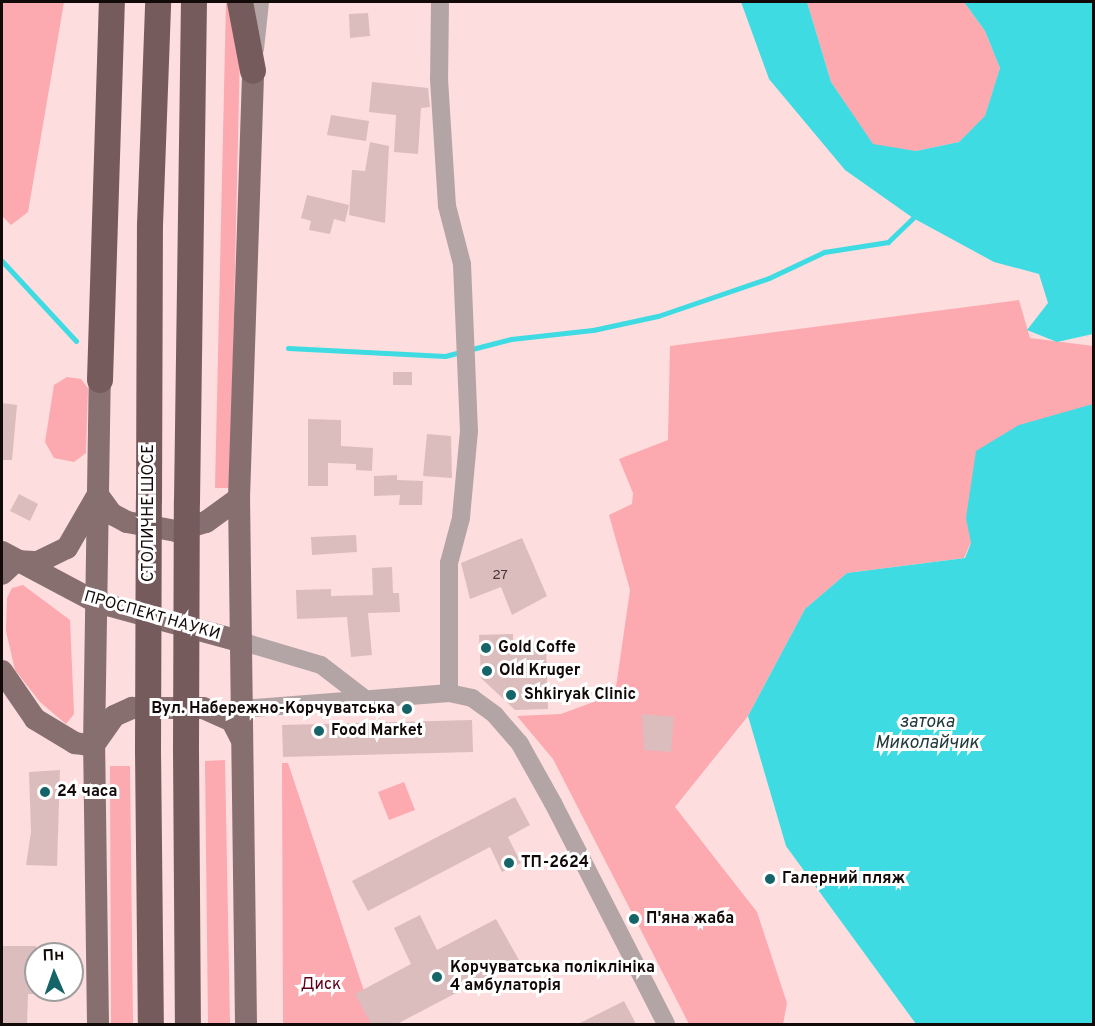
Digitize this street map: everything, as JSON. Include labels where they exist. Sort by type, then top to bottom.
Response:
[{"type":"highway","points":[[100,380],[112,2]]},
{"type":"highway","name":"СТОЛИЧНЕ ШОСЕ","points":[[152,1024],[148,751],[150,225],[158,2]]},
{"type":"highway","points":[[188,1024],[187,501],[194,2]]},
{"type":"highway","points":[[240,2],[253,71]]},
{"type":"main road","points":[[246,1024],[239,498],[253,71]]},
{"type":"main road","points":[[98,1024],[94,746],[100,380]]},
{"type":"main road","points":[[98,495],[112,514],[127,522],[176,531],[206,522],[239,498]]},
{"type":"main road","points":[[6,562],[38,562],[67,548],[98,495]]},
{"type":"main road","name":"ПРОСПЕКТ НАУКИ","points":[[6,562],[96,602],[240,641]]},
{"type":"main road","points":[[2,671],[35,719],[75,743],[94,746]]},
{"type":"main road","points":[[94,746],[114,716],[132,708],[203,708],[232,721],[241,739]]},
{"type":"street","points":[[253,71],[260,2]]},
{"type":"street","points":[[440,2],[439,79],[447,206],[462,264],[469,431],[461,518],[449,563],[449,693]]},
{"type":"street","points":[[240,641],[321,665],[365,699]]},
{"type":"street","points":[[241,709],[449,693],[472,698],[495,715],[520,744],[666,1024]]},
{"type":"green space","points":[[2,2],[64,2],[28,212],[11,225],[2,216]]},
{"type":"green space","points":[[226,2],[231,2],[240,51],[230,488],[215,488]]},
{"type":"green space","points":[[807,2],[964,2],[985,31],[1000,68],[985,117],[959,142],[916,151],[873,145],[831,82]]},
{"type":"green space","points":[[1019,300],[1030,338],[1093,346],[1093,404],[1086,406],[970,544],[964,558],[847,573],[805,609],[748,716],[675,807],[757,912],[787,1003],[783,1024],[689,1024],[553,759],[517,716],[561,714],[615,694],[630,590],[609,515],[632,504],[633,493],[619,459],[668,440],[670,346]]},
{"type":"green space","points":[[67,377],[81,379],[88,388],[86,453],[74,462],[54,458],[45,442],[54,385]]},
{"type":"green space","points":[[23,585],[70,620],[74,714],[66,724],[40,702],[15,670],[6,631],[7,598],[12,588]]},
{"type":"green space","points":[[225,760],[230,1024],[208,1024],[205,761]]},
{"type":"green space","name":"Диск","points":[[282,763],[288,763],[375,1024],[283,1024]]},
{"type":"green space","points":[[110,766],[130,766],[133,1024],[111,1024]]},
{"type":"green space","points":[[404,782],[415,810],[389,820],[378,792]]},
{"type":"water","points":[[741,2],[807,2],[831,82],[873,144],[916,151],[959,142],[985,116],[1000,68],[985,31],[964,2],[1093,2],[1093,334],[1057,342],[1027,330],[1048,303],[1039,274],[994,262],[913,218],[845,170],[769,79]]},
{"type":"water","name":"затока Миколайчик","points":[[1093,404],[1093,1024],[916,1024],[786,846],[748,716],[805,609],[847,573],[965,558],[971,543],[966,518],[976,451],[1019,425]]},
{"type":"building","points":[[368,13],[370,36],[350,38],[349,14]]},
{"type":"building","points":[[372,82],[428,88],[430,107],[421,108],[418,154],[394,152],[396,115],[369,112]]},
{"type":"building","points":[[331,115],[369,121],[366,141],[327,135]]},
{"type":"building","points":[[370,142],[389,146],[385,223],[349,215],[352,170],[365,171]]},
{"type":"building","points":[[307,195],[349,205],[345,222],[334,219],[330,234],[309,230],[311,221],[301,218]]},
{"type":"building","points":[[393,372],[412,372],[412,385],[393,385]]},
{"type":"building","points":[[2,403],[17,405],[12,460],[2,460]]},
{"type":"building","points":[[308,419],[341,420],[341,446],[373,448],[372,471],[356,470],[356,464],[328,463],[328,486],[308,486]]},
{"type":"building","points":[[427,434],[451,436],[452,478],[423,476]]},
{"type":"building","points":[[397,475],[397,480],[423,481],[422,505],[399,505],[400,495],[374,496],[374,476]]},
{"type":"building","points":[[19,494],[38,504],[30,521],[10,511]]},
{"type":"building","points":[[356,535],[357,552],[312,555],[311,537]]},
{"type":"building","points":[[522,538],[547,596],[512,615],[501,587],[470,599],[461,563]]},
{"type":"building","points":[[392,567],[393,593],[399,593],[400,612],[368,613],[372,655],[351,657],[347,617],[297,619],[296,590],[331,589],[331,596],[373,595],[372,568]]},
{"type":"building","points":[[513,634],[513,642],[546,643],[548,709],[515,710],[481,678],[479,635]]},
{"type":"building","points":[[642,714],[674,717],[671,752],[644,750]]},
{"type":"building","points":[[472,720],[473,752],[283,757],[282,725]]},
{"type":"building","points":[[60,770],[57,866],[26,865],[31,832],[29,772]]},
{"type":"building","points":[[515,797],[530,825],[508,837],[521,863],[502,872],[490,847],[368,911],[352,881]]},
{"type":"building","name":"Корчуватська поліклініка 4 амбулаторія","points":[[420,915],[437,950],[496,919],[519,960],[397,1024],[371,1024],[355,994],[411,964],[394,928]]},
{"type":"building","points":[[2,946],[24,946],[24,1002],[28,1002],[27,1024],[2,1024]]},
{"type":"building","points":[[624,1001],[636,1024],[578,1024]]},
{"type":"waterway","points":[[288,348],[445,356],[511,339],[593,330],[658,316],[769,278],[824,252],[888,242],[913,218]]},
{"type":"waterway","points":[[2,261],[76,341]]},
{"type":"place","name":"Gold Coffe","points":[[486,648]]},
{"type":"place","name":"Old Kruger","points":[[487,671]]},
{"type":"place","name":"Shkiryak Clinic","points":[[511,695]]},
{"type":"place","name":"Вул. Набережно-Корчуватська","points":[[407,709]]},
{"type":"place","name":"Food Market","points":[[319,731]]},
{"type":"place","name":"24 часа","points":[[45,792]]},
{"type":"place","name":"ТП-2624","points":[[509,863]]},
{"type":"place","name":"Галерний пляж","points":[[770,879]]},
{"type":"place","name":"П'яна жаба","points":[[634,919]]},
{"type":"place","name":"Корчуватська поліклініка 4 амбулаторія","points":[[437,977]]}]
